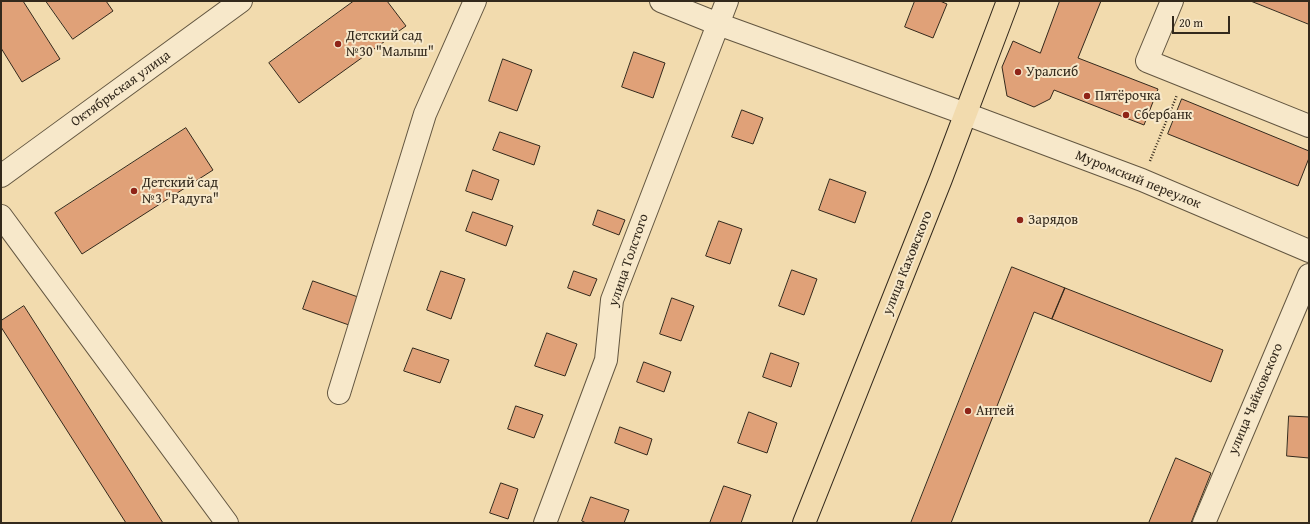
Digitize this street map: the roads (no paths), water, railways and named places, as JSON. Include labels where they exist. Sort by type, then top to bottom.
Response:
[{"type":"main road","name":"улица Каховского","points":[[804,523],[966,114],[1008,1]]},
{"type":"street","name":"Октябрьская улица","points":[[1,176],[241,1]]},
{"type":"street","points":[[339,393],[426,114],[475,1]]},
{"type":"street","name":"Муромский переулок","points":[[661,1],[718,24],[1142,180],[1309,251]]},
{"type":"street","name":"улица Толстого","points":[[545,523],[606,360],[612,300],[727,1]]},
{"type":"street","points":[[1172,1],[1147,61],[1309,126]]},
{"type":"street","points":[[1,216],[227,523]]},
{"type":"street","name":"улица Чайковского","points":[[1204,523],[1309,275]]},
{"type":"place","name":"Детский сад №30 \"Малыш\"","points":[[338,44]]},
{"type":"place","name":"Уралсиб","points":[[1018,72]]},
{"type":"place","name":"Пятёрочка","points":[[1087,96]]},
{"type":"place","name":"Сбербанк","points":[[1126,115]]},
{"type":"place","name":"Детский сад №3 \"Радуга\"","points":[[134,191]]},
{"type":"place","name":"Зарядов","points":[[1020,220]]},
{"type":"place","name":"Антей","points":[[968,411]]}]
